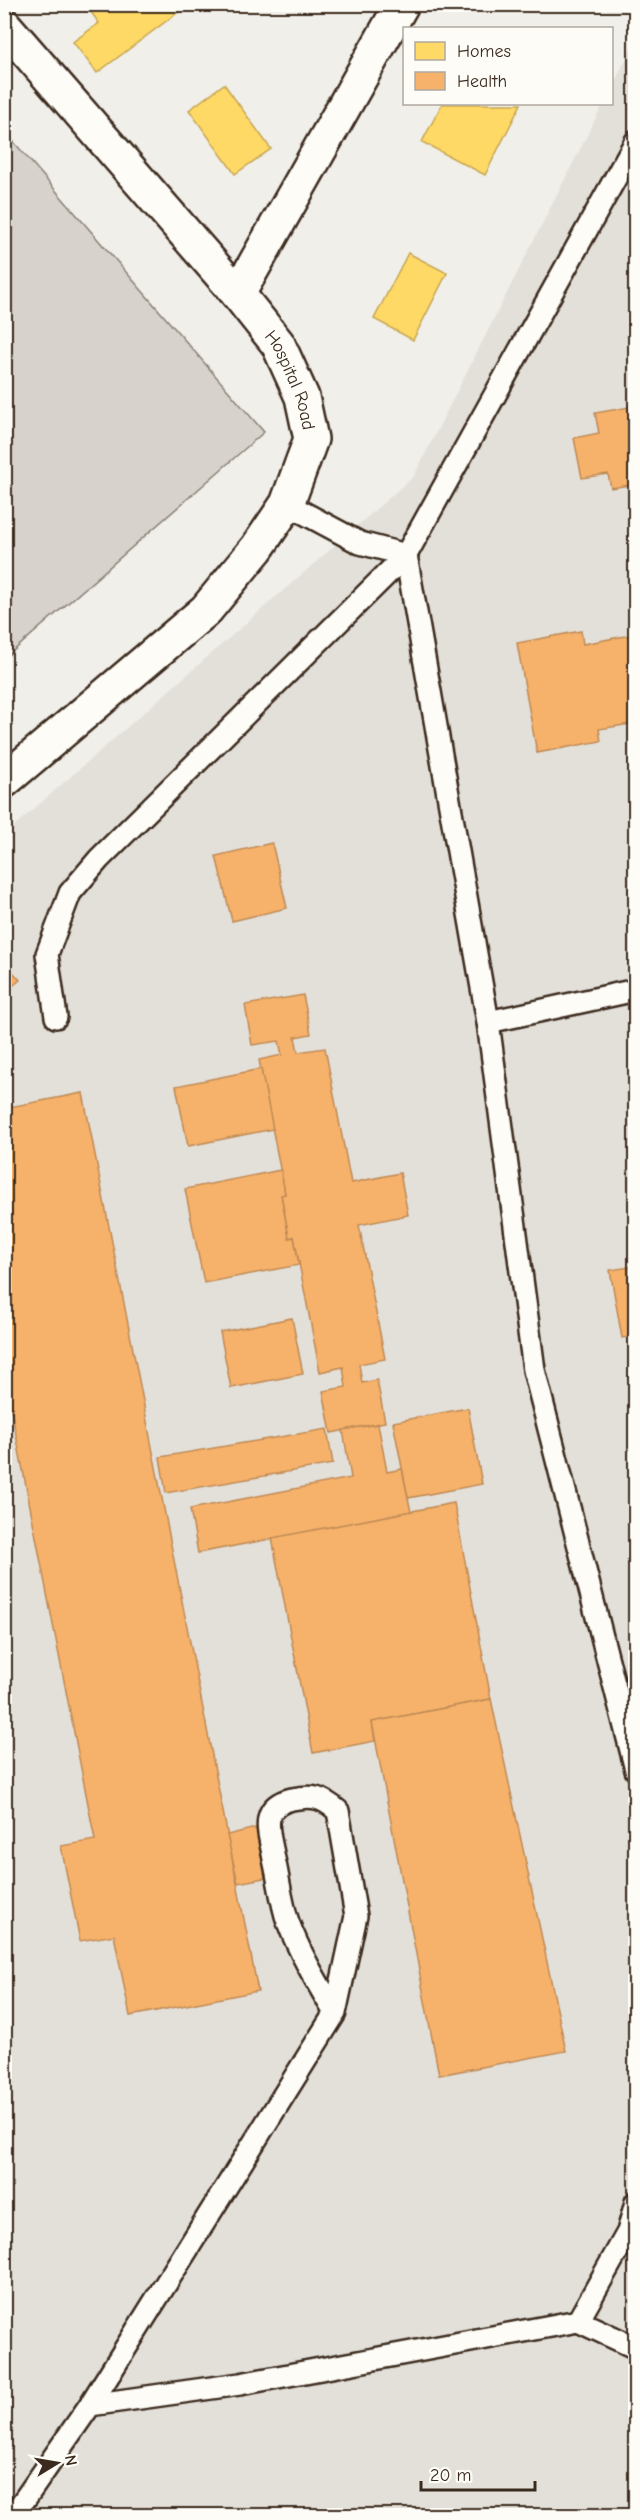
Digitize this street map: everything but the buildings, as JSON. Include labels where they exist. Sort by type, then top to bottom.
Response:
[{"type":"street","points":[[237,294],[402,4]]},
{"type":"street","name":"Hospital Road","points":[[4,25],[237,294],[278,345],[302,397],[311,439],[287,504],[257,548],[206,610],[4,781]]},
{"type":"lane","points":[[56,1017],[46,954],[70,893],[99,859],[406,555],[636,141]]},
{"type":"lane","points":[[287,504],[360,543],[406,555]]},
{"type":"lane","points":[[406,555],[488,1022],[534,1370],[636,1770]]},
{"type":"lane","points":[[488,1022],[636,990]]},
{"type":"lane","points":[[13,2516],[90,2404],[335,2013],[356,1916],[338,1811],[327,1802],[309,1796],[281,1802],[273,1810],[267,1823],[280,1893],[288,1922],[305,1959],[335,2013]]},
{"type":"lane","points":[[578,2321],[628,2232],[636,2202]]},
{"type":"lane","points":[[90,2404],[240,2384],[578,2321],[636,2348]]},
{"type":"shaded area","points":[[635,40],[635,2515],[5,2515],[4,835],[414,476],[602,105],[613,105],[613,86]]},
{"type":"shaded area","points":[[13,141],[264,432],[5,658],[4,149]]}]
